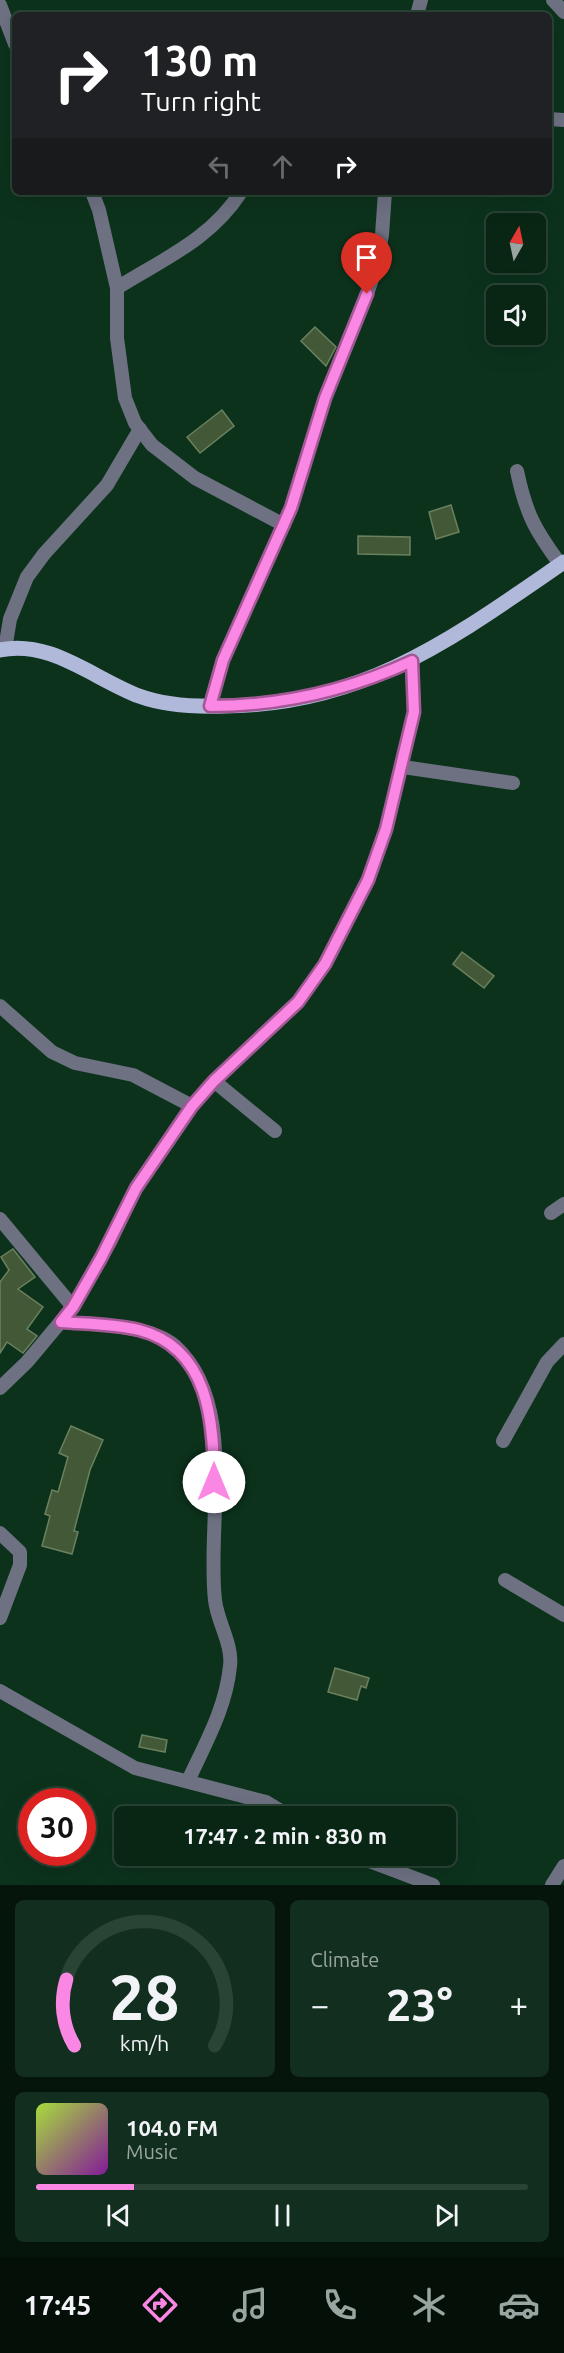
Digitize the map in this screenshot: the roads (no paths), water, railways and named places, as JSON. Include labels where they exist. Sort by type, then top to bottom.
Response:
[{"type":"main road","points":[[3,649],[25,647],[44,652],[140,696],[165,703],[244,706],[285,701],[345,688],[412,661],[562,563]]},
{"type":"street","points":[[553,0],[564,12]]},
{"type":"street","points":[[0,5],[10,38]]},
{"type":"street","points":[[93,195],[99,210],[117,288],[117,338],[125,398],[140,429],[152,445],[195,478],[284,525]]},
{"type":"street","points":[[117,288],[208,232],[227,214],[239,195]]},
{"type":"street","points":[[210,706],[223,660],[284,525],[308,459],[325,398],[376,267],[385,195]]},
{"type":"street","points":[[3,649],[12,610],[27,577],[44,554],[107,485],[140,429]]},
{"type":"street","points":[[517,471],[524,503],[535,530],[562,563]]},
{"type":"street","points":[[0,1388],[27,1362],[73,1307],[110,1242],[136,1188],[192,1106],[214,1081],[298,1002],[325,964],[368,880],[386,829],[403,767],[414,712],[412,661]]},
{"type":"street","points":[[403,767],[513,783]]},
{"type":"street","points":[[0,1006],[52,1052],[75,1063],[133,1075],[192,1106]]},
{"type":"street","points":[[214,1081],[275,1131]]},
{"type":"street","points":[[551,1213],[564,1204]]},
{"type":"street","points":[[0,1219],[73,1307]]},
{"type":"street","points":[[61,1322],[141,1330],[174,1345],[199,1376],[214,1434],[215,1600],[231,1664],[216,1721],[188,1781]]},
{"type":"street","points":[[503,1441],[547,1362],[564,1344]]},
{"type":"street","points":[[0,1533],[20,1552],[20,1565],[0,1618]]},
{"type":"street","points":[[505,1580],[564,1615]]},
{"type":"street","points":[[0,1691],[135,1768],[266,1802],[273,1806]]},
{"type":"street","points":[[383,1866],[433,1885]]},
{"type":"street","points":[[552,1885],[564,1866]]}]
